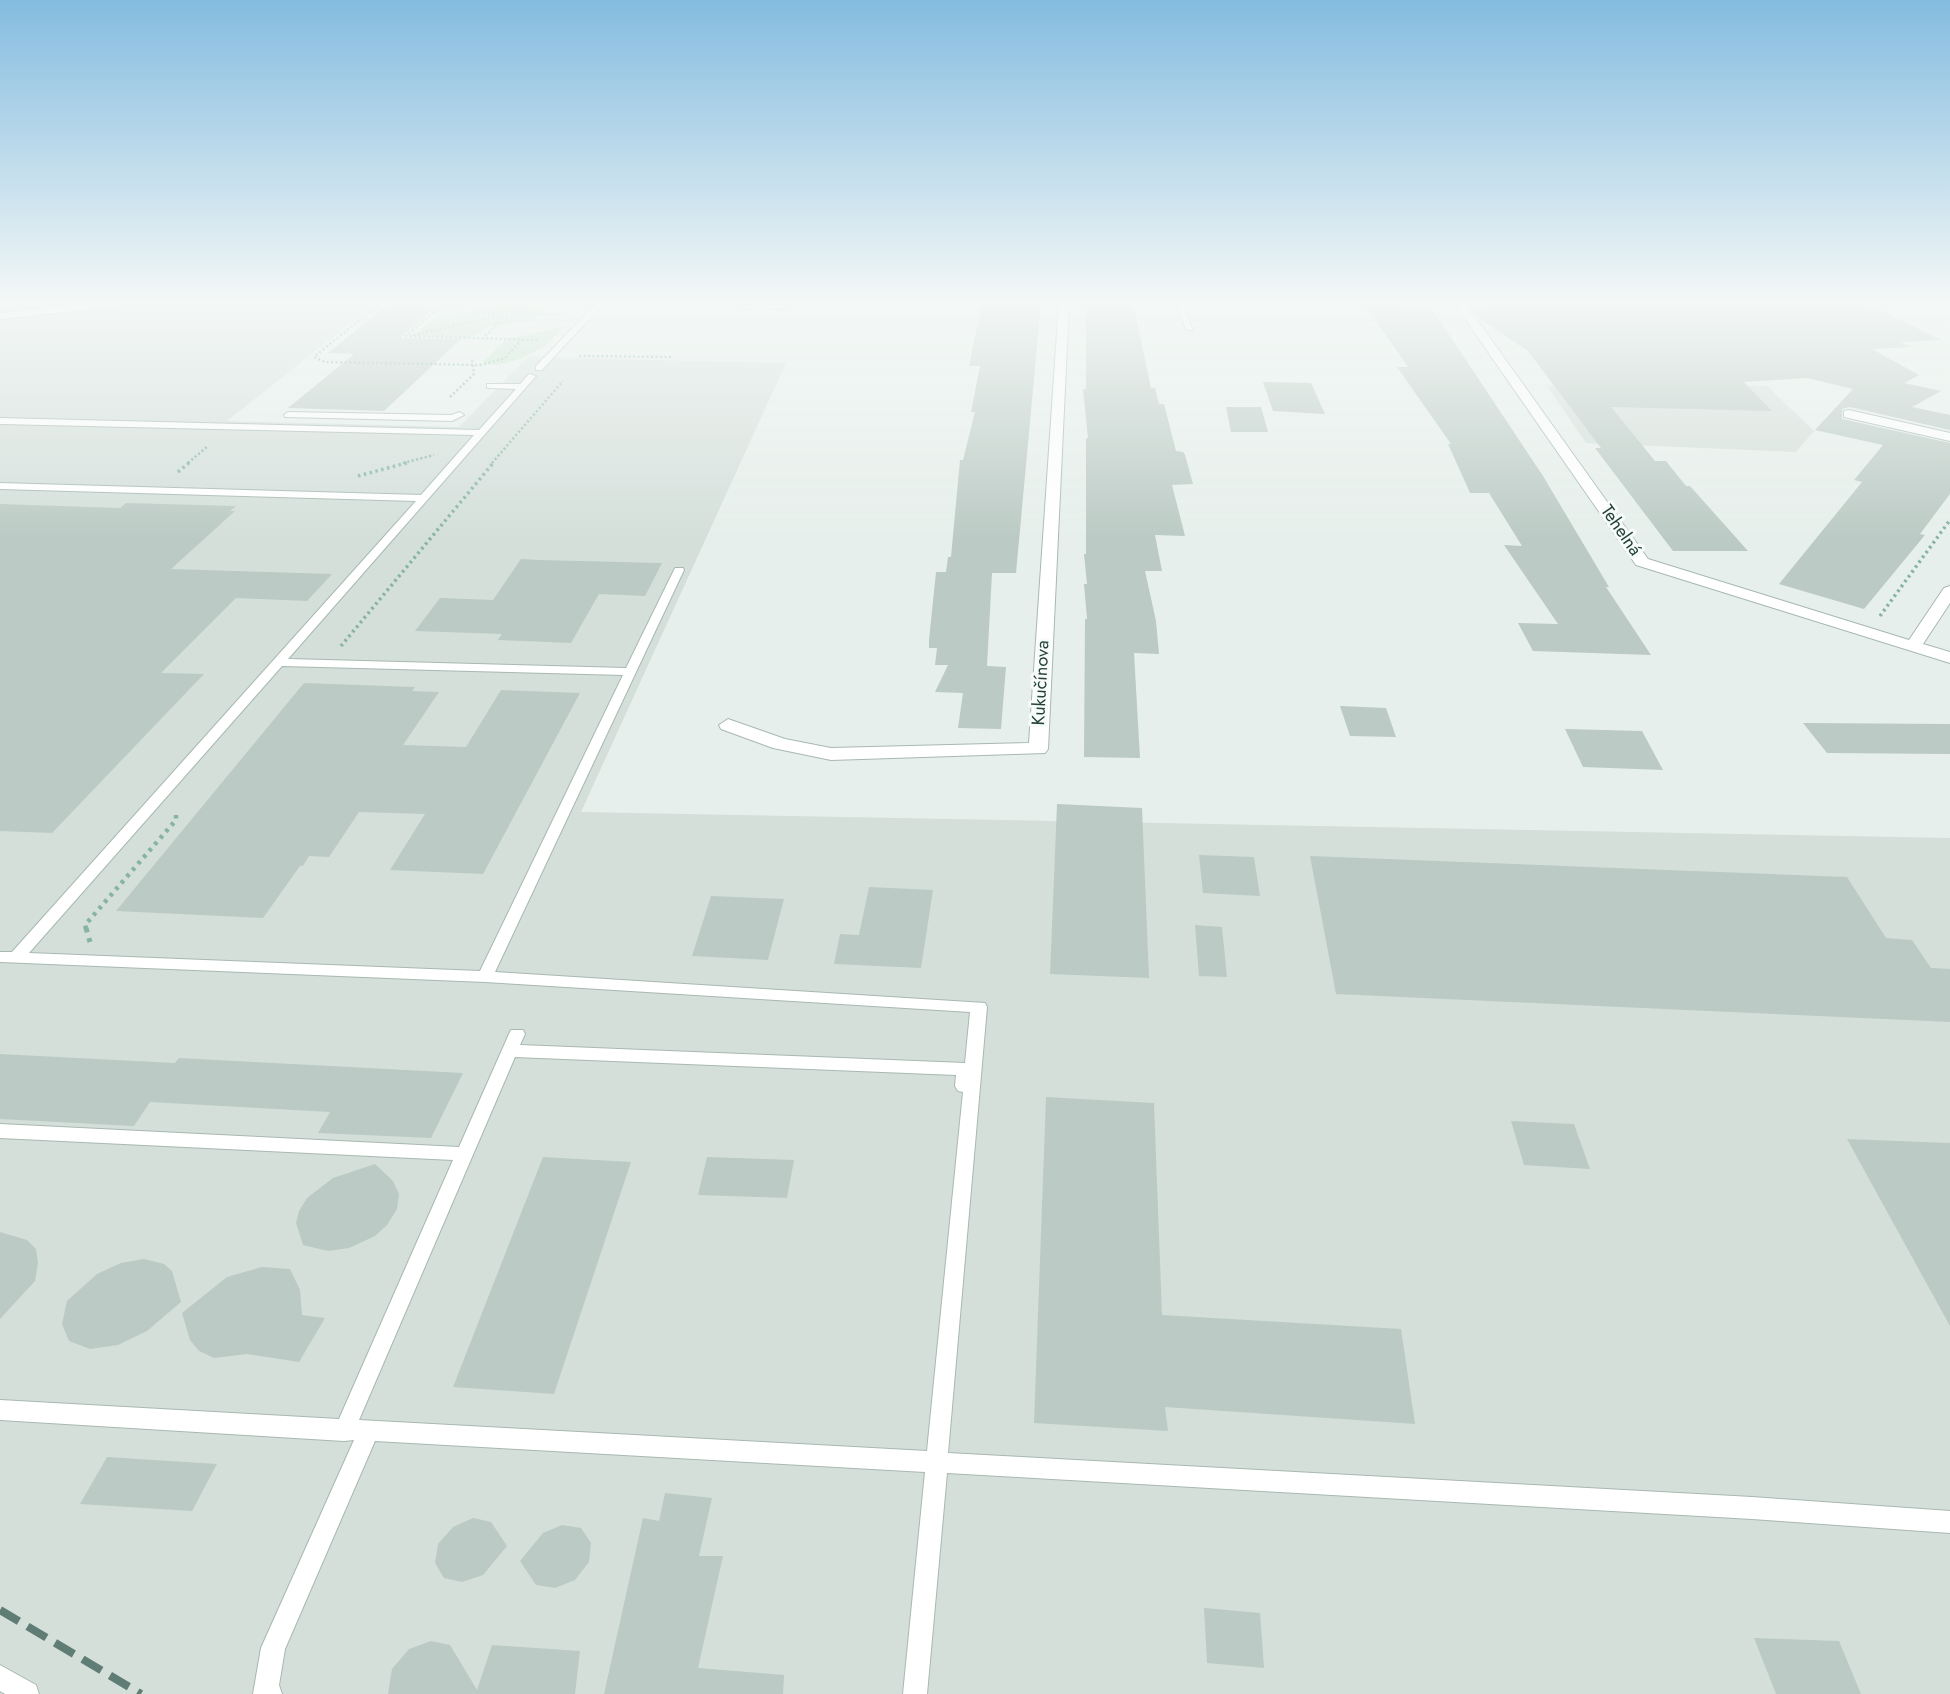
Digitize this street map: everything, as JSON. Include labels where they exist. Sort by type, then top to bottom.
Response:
[{"type":"street","name":"Kukučínova","points":[[728,725],[780,744],[831,754],[1038,749],[1059,382]]},
{"type":"street","name":"Tehelná","points":[[1515,382],[1642,562],[1950,658]]},
{"type":"street","points":[[1849,414],[1950,437]]},
{"type":"street","points":[[1913,646],[1950,591]]},
{"type":"lane","points":[[8,958],[279,662],[421,498],[526,382]]},
{"type":"lane","points":[[490,386],[522,387]]},
{"type":"lane","points":[[288,415],[452,418],[460,415]]},
{"type":"lane","points":[[0,421],[480,433]]},
{"type":"lane","points":[[0,486],[421,498]]},
{"type":"lane","points":[[485,977],[679,570]]},
{"type":"lane","points":[[279,662],[630,672]]},
{"type":"lane","points":[[8,958],[485,977],[979,1007],[915,1694]]},
{"type":"lane","points":[[344,1431],[514,1042],[965,1069],[936,1465]]},
{"type":"lane","points":[[0,1130],[465,1154]]},
{"type":"lane","points":[[0,1410],[1950,1522]]},
{"type":"lane","points":[[266,1693],[273,1648],[368,1432]]},
{"type":"lane","points":[[0,1676],[27,1694]]},
{"type":"path","points":[[444,403],[466,382]]},
{"type":"path","points":[[315,663],[337,651],[440,524],[562,382]]},
{"type":"path","points":[[1878,620],[1950,520]]},
{"type":"path","points":[[91,948],[85,925],[176,820],[176,812],[183,802]]},
{"type":"shaded area","points":[[0,382],[276,382],[227,421],[459,427],[503,382],[777,382],[581,812],[1950,838],[1950,1694],[0,1694]]},
{"type":"shaded area","points":[[1547,386],[1767,386],[1814,431],[1796,452],[1586,443]]},
{"type":"building","points":[[320,382],[415,382],[384,411],[288,408]]},
{"type":"building","points":[[977,382],[1034,382],[1016,573],[992,573],[987,666],[1006,667],[1001,729],[958,728],[963,693],[935,692],[948,665],[935,665],[937,648],[929,648],[936,572],[946,572],[948,557],[951,557],[960,460],[963,460],[975,412],[971,412]]},
{"type":"building","points":[[1086,382],[1150,382],[1151,388],[1155,388],[1159,404],[1164,404],[1176,451],[1185,455],[1193,484],[1172,485],[1185,536],[1155,535],[1162,571],[1145,571],[1156,621],[1159,654],[1134,653],[1140,758],[1084,757],[1087,619],[1084,584],[1087,584],[1084,554],[1088,438],[1083,389],[1086,389]]},
{"type":"building","points":[[1263,382],[1311,383],[1325,414],[1273,411]]},
{"type":"building","points":[[1408,382],[1481,382],[1543,476],[1609,587],[1606,587],[1651,655],[1533,651],[1518,623],[1558,624],[1504,545],[1522,546],[1489,493],[1470,493],[1448,444],[1451,444]]},
{"type":"building","points":[[1551,382],[1744,382],[1772,411],[1611,407],[1655,461],[1666,461],[1748,551],[1673,551],[1595,448],[1601,448]]},
{"type":"building","points":[[1824,382],[1906,382],[1941,391],[1912,407],[1950,415],[1950,430],[1850,407],[1842,409],[1842,419],[1950,443],[1950,494],[1920,534],[1925,535],[1864,609],[1779,584],[1862,482],[1854,480],[1883,445],[1815,430],[1853,389]]},
{"type":"building","points":[[1226,407],[1261,407],[1268,432],[1231,432]]},
{"type":"building","points":[[126,503],[236,506],[230,511],[235,511],[171,569],[332,574],[307,601],[236,598],[161,673],[204,674],[52,833],[0,831],[0,504],[120,508]]},
{"type":"building","points":[[521,559],[662,563],[645,596],[599,594],[571,643],[498,640],[502,634],[415,631],[440,598],[493,600]]},
{"type":"building","points":[[304,683],[415,687],[412,691],[439,692],[403,745],[466,747],[501,690],[580,693],[483,874],[390,870],[425,814],[359,812],[329,857],[309,856],[263,918],[116,911]]},
{"type":"building","points":[[1340,706],[1386,708],[1396,737],[1350,736]]},
{"type":"building","points":[[1803,723],[1950,724],[1950,754],[1827,753]]},
{"type":"building","points":[[1565,729],[1642,731],[1663,770],[1583,767]]},
{"type":"building","points":[[1057,804],[1142,808],[1149,978],[1050,974]]},
{"type":"building","points":[[1199,855],[1254,857],[1260,896],[1203,893]]},
{"type":"building","points":[[1310,856],[1847,877],[1886,938],[1912,940],[1931,968],[1950,969],[1950,1022],[1336,994]]},
{"type":"building","points":[[869,887],[933,890],[921,968],[834,964],[840,934],[859,935]]},
{"type":"building","points":[[711,896],[784,899],[768,960],[692,956]]},
{"type":"building","points":[[1195,925],[1222,927],[1227,977],[1199,976]]},
{"type":"building","points":[[0,1054],[175,1063],[179,1058],[463,1073],[431,1138],[318,1133],[330,1112],[150,1102],[134,1126],[0,1119]]},
{"type":"building","points":[[1046,1097],[1154,1103],[1162,1315],[1401,1329],[1415,1424],[1165,1407],[1168,1431],[1034,1423]]},
{"type":"building","points":[[1511,1121],[1574,1124],[1590,1169],[1524,1165]]},
{"type":"building","points":[[1847,1139],[1950,1143],[1950,1326]]},
{"type":"building","points":[[543,1157],[631,1162],[554,1394],[453,1387]]},
{"type":"building","points":[[707,1157],[794,1160],[787,1198],[698,1195]]},
{"type":"building","points":[[375,1164],[393,1181],[399,1194],[397,1209],[387,1225],[375,1236],[349,1248],[328,1251],[303,1245],[296,1223],[307,1198],[333,1178]]},
{"type":"building","points":[[0,1232],[27,1240],[36,1249],[38,1263],[35,1281],[0,1319]]},
{"type":"building","points":[[144,1259],[164,1264],[172,1271],[181,1302],[147,1331],[118,1345],[90,1349],[69,1341],[62,1324],[67,1301],[97,1274],[121,1263]]},
{"type":"building","points":[[262,1267],[290,1269],[300,1290],[302,1315],[325,1318],[299,1362],[247,1354],[214,1358],[199,1351],[190,1340],[182,1313],[227,1277]]},
{"type":"building","points":[[107,1457],[217,1464],[192,1511],[80,1504]]},
{"type":"building","points":[[665,1493],[712,1498],[699,1556],[723,1556],[698,1668],[784,1675],[783,1694],[604,1694],[643,1518],[659,1521]]},
{"type":"building","points":[[473,1518],[491,1522],[507,1546],[483,1575],[462,1582],[444,1578],[435,1563],[438,1544],[453,1527]]},
{"type":"building","points":[[562,1525],[581,1528],[591,1543],[589,1562],[575,1580],[555,1588],[536,1585],[520,1561],[543,1533]]},
{"type":"building","points":[[1204,1608],[1260,1613],[1264,1668],[1207,1663]]},
{"type":"building","points":[[1754,1638],[1839,1641],[1861,1694],[1776,1694]]},
{"type":"building","points":[[431,1641],[450,1645],[477,1690],[492,1645],[580,1651],[575,1694],[388,1694],[392,1669],[409,1649]]},
{"type":"railway","points":[[0,1610],[141,1694]]}]
